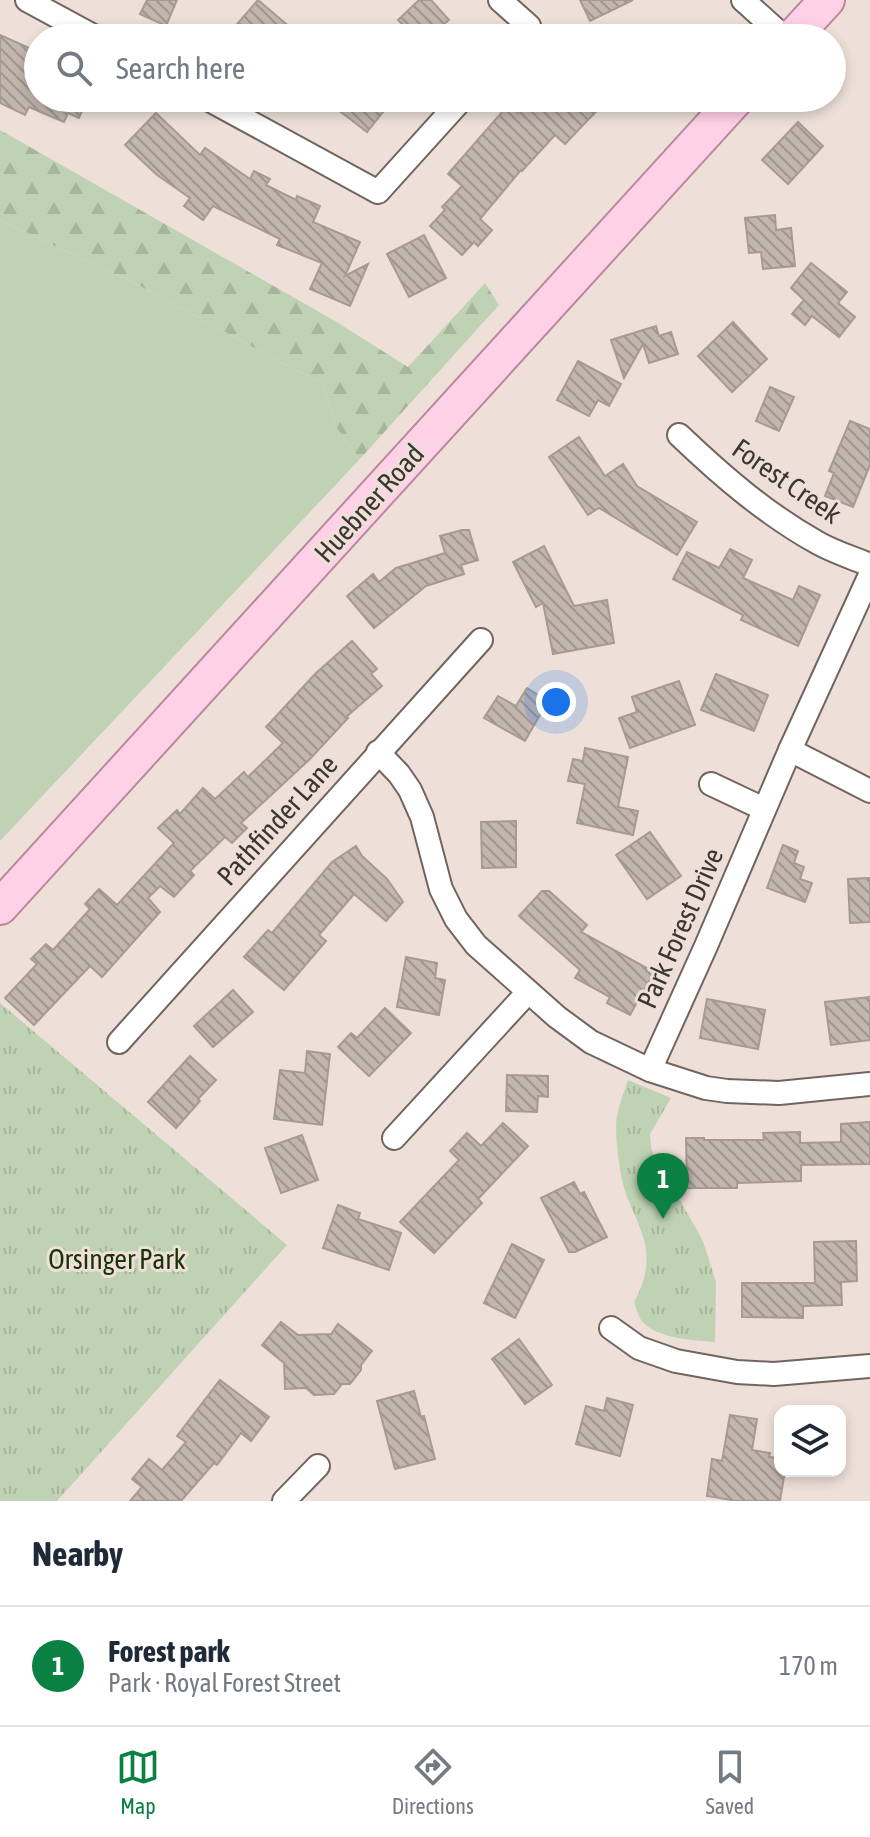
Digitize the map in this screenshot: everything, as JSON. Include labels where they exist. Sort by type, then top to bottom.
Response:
[{"type":"main road","points":[[805,24],[827,0]]},
{"type":"main road","name":"Huebner Road","points":[[0,907],[724,112]]},
{"type":"street","points":[[27,0],[71,24]]},
{"type":"street","points":[[500,0],[517,24]]},
{"type":"street","points":[[743,0],[770,24]]},
{"type":"street","points":[[232,112],[378,192],[450,112]]},
{"type":"street","name":"Forest Creek","points":[[679,435],[722,476],[769,512],[820,544],[870,565]]},
{"type":"street","name":"Park Forest Drive","points":[[650,1070],[870,575]]},
{"type":"street","name":"Pathfinder Lane","points":[[119,1042],[481,640]]},
{"type":"street","points":[[790,750],[870,791]]},
{"type":"street","points":[[378,752],[410,790],[422,817],[441,889],[456,919],[476,945],[557,1017],[591,1042],[650,1070],[706,1088],[779,1093],[870,1084]]},
{"type":"street","points":[[711,784],[764,809]]},
{"type":"street","points":[[394,1138],[528,992]]},
{"type":"street","points":[[611,1328],[639,1348],[676,1361],[737,1372],[774,1374],[870,1366]]},
{"type":"street","points":[[284,1501],[318,1466]]},
{"type":"green space","points":[[0,130],[335,321],[408,367],[485,283],[499,305],[359,460],[337,428],[321,382],[140,286],[0,220]]},
{"type":"green space","points":[[0,220],[140,286],[321,382],[337,428],[359,460],[0,841]]},
{"type":"green space","name":"Orsinger Park","points":[[0,1003],[287,1245],[57,1501],[0,1501]]},
{"type":"green space","points":[[628,1080],[671,1098],[650,1134],[651,1148],[659,1171],[703,1241],[716,1282],[715,1342],[665,1335],[641,1320],[636,1309],[634,1302],[645,1276],[646,1249],[623,1184],[616,1131],[618,1112]]},
{"type":"building","points":[[147,0],[177,0],[167,24],[140,14]]},
{"type":"building","points":[[258,0],[286,24],[237,24]]},
{"type":"building","points":[[419,0],[431,0],[449,20],[444,24],[402,24],[398,20]]},
{"type":"building","points":[[580,0],[633,0],[590,21]]},
{"type":"building","points":[[0,35],[24,46],[24,112],[26,112],[25,115],[0,103]]},
{"type":"building","points":[[41,112],[82,112],[79,118],[68,113],[64,122]]},
{"type":"building","points":[[341,112],[383,112],[367,132]]},
{"type":"building","points":[[502,112],[596,112],[565,144],[555,135],[521,170],[480,219],[492,230],[478,246],[474,242],[462,255],[430,226],[445,210],[442,207],[462,186],[448,174]]},
{"type":"building","points":[[156,113],[200,155],[205,148],[250,179],[254,171],[270,179],[266,185],[296,200],[297,196],[320,206],[313,222],[360,242],[345,276],[368,264],[350,306],[310,289],[322,263],[277,245],[280,239],[213,206],[203,220],[184,206],[190,198],[157,175],[125,145]]},
{"type":"building","points":[[798,122],[823,146],[788,184],[762,160]]},
{"type":"building","points":[[775,215],[776,230],[791,228],[795,266],[763,269],[761,252],[749,253],[745,218]]},
{"type":"building","points":[[424,235],[446,278],[409,297],[387,254]]},
{"type":"building","points":[[811,263],[847,292],[838,303],[855,317],[839,337],[812,316],[805,325],[792,314],[804,300],[791,288]]},
{"type":"building","points":[[733,322],[767,359],[732,392],[698,356]]},
{"type":"building","points":[[656,326],[659,336],[671,332],[678,354],[649,363],[643,344],[624,378],[611,340]]},
{"type":"building","points":[[578,361],[621,384],[609,406],[598,400],[589,416],[557,400]]},
{"type":"building","points":[[770,387],[794,397],[779,431],[756,421]]},
{"type":"building","points":[[850,421],[870,429],[870,465],[853,507],[825,496],[834,473],[829,471]]},
{"type":"building","points":[[579,437],[605,476],[623,464],[637,486],[697,522],[677,555],[599,508],[588,515],[549,457]]},
{"type":"building","points":[[469,530],[478,560],[461,565],[464,574],[426,586],[374,628],[347,596],[373,574],[379,582],[396,568],[445,553],[440,536]]},
{"type":"building","points":[[544,546],[574,606],[607,600],[614,643],[553,654],[543,603],[536,607],[513,562]]},
{"type":"building","points":[[730,549],[752,560],[743,578],[793,600],[799,586],[820,595],[798,646],[741,620],[743,615],[673,579],[687,552],[719,568]]},
{"type":"building","points":[[352,641],[377,669],[371,674],[382,686],[346,717],[310,759],[241,823],[247,828],[232,843],[225,837],[190,871],[194,875],[174,897],[160,886],[148,898],[160,912],[102,977],[90,966],[34,1025],[5,998],[37,964],[31,959],[46,944],[53,950],[90,909],[85,904],[99,889],[117,905],[174,843],[158,828],[177,810],[180,814],[203,788],[215,799],[244,772],[248,777],[283,743],[266,727],[315,674]]},
{"type":"building","points":[[716,674],[768,695],[754,731],[701,710]]},
{"type":"building","points":[[679,681],[695,725],[630,748],[619,718],[637,712],[632,697]]},
{"type":"building","points":[[527,688],[548,701],[525,741],[484,718],[498,696],[516,706]]},
{"type":"building","points":[[585,748],[628,757],[618,807],[638,811],[633,835],[577,823],[585,784],[568,781],[573,759],[583,761]]},
{"type":"building","points":[[516,821],[516,867],[482,868],[481,822]]},
{"type":"building","points":[[650,832],[681,876],[647,899],[616,855]]},
{"type":"building","points":[[783,845],[798,851],[794,863],[804,867],[800,879],[812,883],[805,902],[767,888]]},
{"type":"building","points":[[356,846],[362,856],[387,879],[403,902],[386,921],[354,894],[319,935],[326,941],[284,990],[244,957],[268,930],[272,933],[332,862]]},
{"type":"building","points":[[870,878],[870,922],[850,923],[848,879]]},
{"type":"building","points":[[542,891],[549,891],[587,925],[581,932],[654,972],[630,1015],[607,1003],[610,997],[575,978],[580,970],[519,916]]},
{"type":"building","points":[[406,957],[437,963],[435,978],[445,980],[439,1015],[397,1007]]},
{"type":"building","points":[[233,990],[253,1012],[213,1047],[194,1026]]},
{"type":"building","points":[[870,997],[870,1040],[831,1045],[825,1002]]},
{"type":"building","points":[[707,999],[765,1010],[758,1049],[700,1038]]},
{"type":"building","points":[[385,1008],[411,1033],[369,1076],[338,1047],[351,1033],[357,1038]]},
{"type":"building","points":[[307,1051],[330,1054],[322,1125],[274,1119],[280,1070],[305,1073]]},
{"type":"building","points":[[190,1056],[216,1080],[176,1128],[148,1102]]},
{"type":"building","points":[[507,1075],[548,1076],[548,1097],[538,1096],[537,1112],[506,1111]]},
{"type":"building","points":[[870,1122],[870,1164],[801,1165],[801,1181],[737,1183],[737,1188],[687,1188],[686,1138],[764,1140],[763,1133],[800,1132],[800,1143],[841,1142],[841,1124]]},
{"type":"building","points":[[503,1123],[528,1146],[478,1199],[482,1203],[434,1253],[400,1222],[459,1160],[450,1151],[467,1133],[481,1146]]},
{"type":"building","points":[[302,1135],[318,1180],[281,1193],[265,1148]]},
{"type":"building","points":[[574,1182],[580,1194],[584,1192],[607,1237],[569,1252],[541,1198]]},
{"type":"building","points":[[338,1205],[360,1213],[358,1219],[401,1233],[389,1270],[323,1248]]},
{"type":"building","points":[[856,1241],[857,1281],[841,1282],[842,1305],[803,1306],[803,1318],[742,1317],[742,1283],[815,1283],[814,1242]]},
{"type":"building","points":[[512,1244],[544,1260],[515,1318],[484,1303]]},
{"type":"building","points":[[281,1322],[298,1335],[331,1334],[338,1324],[372,1351],[350,1384],[342,1384],[334,1394],[314,1395],[306,1388],[285,1389],[284,1363],[262,1345]]},
{"type":"building","points":[[519,1339],[552,1385],[525,1404],[492,1359]]},
{"type":"building","points":[[220,1380],[269,1417],[251,1441],[241,1433],[217,1465],[214,1463],[181,1501],[130,1501],[142,1487],[132,1479],[149,1459],[162,1470],[186,1442],[177,1436]]},
{"type":"building","points":[[414,1391],[435,1459],[395,1469],[377,1401]]},
{"type":"building","points":[[607,1398],[633,1405],[620,1456],[576,1444],[586,1406],[604,1411]]},
{"type":"building","points":[[730,1415],[757,1419],[752,1450],[770,1453],[769,1457],[774,1457],[774,1477],[784,1477],[780,1501],[737,1501],[707,1496],[712,1459],[722,1461]]},
{"type":"place","name":"Forest park","points":[[663,1219]]}]
